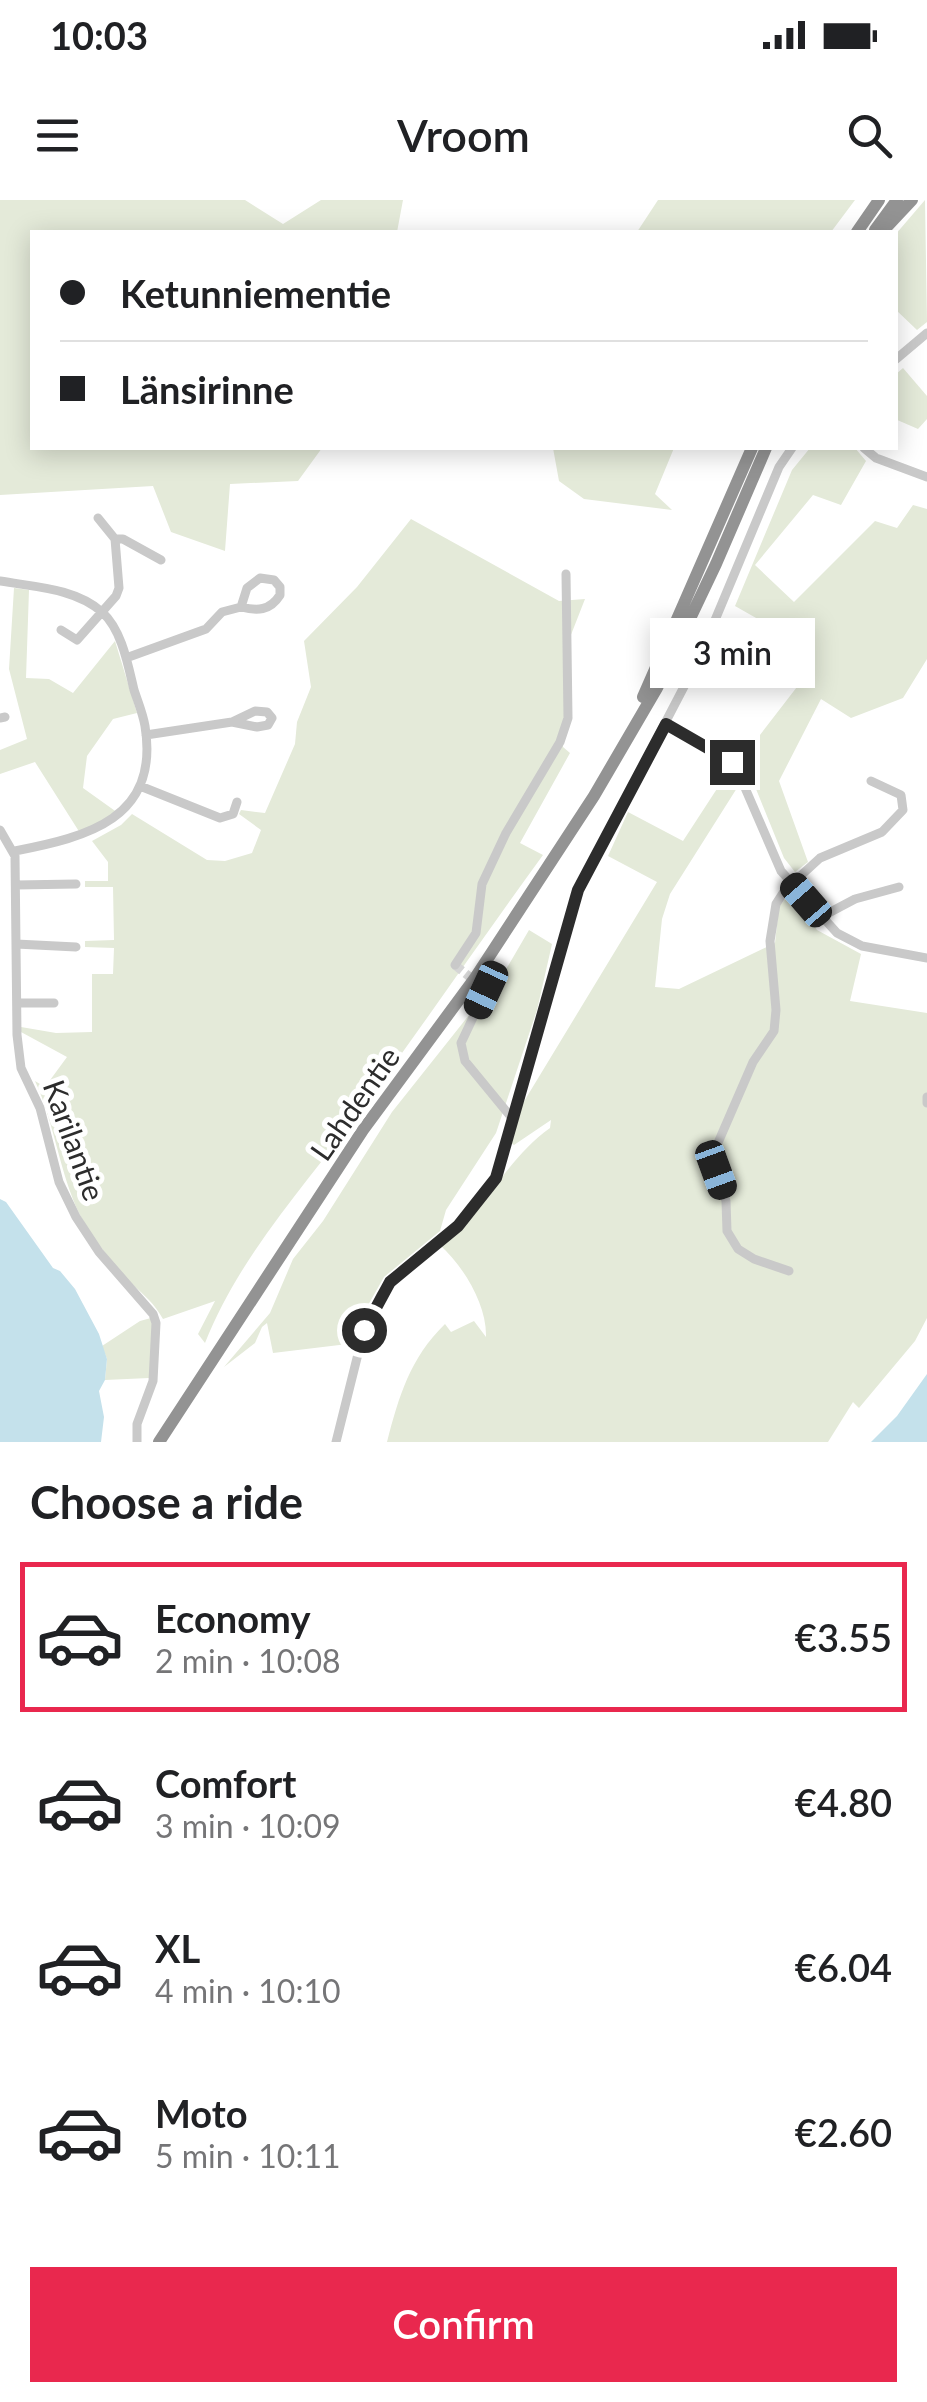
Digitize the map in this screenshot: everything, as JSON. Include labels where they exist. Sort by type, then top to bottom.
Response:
[{"type":"highway","points":[[858,230],[879,200]]},
{"type":"highway","points":[[875,230],[897,200]]},
{"type":"highway","points":[[884,230],[912,200]]},
{"type":"highway","name":"Lahdentie","points":[[594,796],[649,685],[751,450]]},
{"type":"highway","name":"Lahdentie","points":[[159,1442],[363,1130],[475,978],[594,796],[658,688],[765,450]]},
{"type":"street","points":[[898,358],[927,334]]},
{"type":"street","points":[[336,1442],[370,1314],[390,1282],[458,1226],[496,1178],[578,890],[730,592],[780,466],[791,450]]},
{"type":"street","points":[[866,450],[876,458],[927,477]]},
{"type":"street","points":[[61,630],[78,640],[119,588],[115,539],[98,518]]},
{"type":"street","points":[[115,539],[123,539],[161,560]]},
{"type":"street","points":[[455,965],[476,932],[482,884],[506,832],[560,742],[568,718],[566,574]]},
{"type":"street","points":[[126,658],[206,628],[222,612],[269,607],[280,595],[280,587],[274,580],[260,578],[248,588],[241,607]]},
{"type":"street","points":[[0,580],[60,592],[84,600],[102,612],[126,658],[146,735],[140,786],[128,806],[96,831],[14,851],[0,830]]},
{"type":"street","points":[[146,735],[232,722]]},
{"type":"street","points":[[666,724],[725,756],[736,767],[776,863],[821,918],[850,942],[927,958]]},
{"type":"street","points":[[789,1271],[738,1249],[727,1231],[726,1201],[714,1152],[752,1062],[774,1031],[770,941],[772,916],[780,895],[820,858],[882,832],[903,810],[900,796],[870,781]]},
{"type":"street","points":[[140,786],[220,818],[232,814],[238,802]]},
{"type":"street","name":"Karilantie","points":[[14,851],[21,1068],[40,1108],[59,1182],[91,1240],[156,1323],[153,1381],[136,1424],[137,1442]]},
{"type":"street","points":[[16,885],[76,884]]},
{"type":"street","points":[[821,918],[854,899],[899,887]]},
{"type":"street","points":[[16,944],[76,946]]},
{"type":"street","points":[[486,990],[461,1043],[465,1061],[512,1116]]},
{"type":"street","points":[[16,1002],[54,1003]]},
{"type":"green space","points":[[0,200],[245,200],[283,224],[321,200],[403,200],[397,230],[30,230],[30,450],[321,450],[298,481],[230,484],[225,551],[171,532],[153,486],[0,495]]},
{"type":"green space","points":[[658,200],[855,200],[832,230],[638,230]]},
{"type":"green space","points":[[925,200],[927,322],[917,330],[898,312],[898,232]]},
{"type":"green space","points":[[903,368],[927,396],[927,419],[918,429],[898,420],[898,372]]},
{"type":"green space","points":[[553,450],[673,450],[655,494],[672,510],[584,499],[559,481]]},
{"type":"green space","points":[[808,450],[857,450],[866,461],[841,505],[813,495],[755,565],[794,602],[875,521],[897,528],[913,505],[927,509],[927,659],[903,698],[851,718],[821,699],[779,781],[808,862],[795,872],[784,858],[743,757],[800,683],[795,640],[735,606],[792,470]]},
{"type":"green space","points":[[411,519],[559,601],[585,599],[567,645],[563,747],[570,753],[520,843],[543,855],[257,1248],[237,1278],[205,1343],[198,1334],[215,1301],[163,1319],[85,1224],[67,1182],[35,1081],[45,1087],[67,1057],[21,1032],[21,1027],[56,1033],[92,1032],[92,974],[113,974],[114,948],[85,947],[85,941],[114,940],[113,887],[85,887],[85,881],[108,881],[108,862],[92,841],[132,814],[207,860],[225,861],[252,853],[261,830],[239,814],[241,810],[265,813],[295,744],[297,722],[311,687],[304,641],[357,587]]},
{"type":"green space","points":[[14,588],[29,590],[26,678],[49,679],[73,693],[115,641],[137,713],[113,719],[87,756],[83,788],[118,813],[80,833],[35,762],[0,774],[0,750],[27,739],[9,669]]},
{"type":"green space","points":[[724,778],[737,788],[670,894],[662,919],[655,987],[679,989],[775,943],[779,906],[791,893],[817,930],[861,954],[850,1001],[927,1013],[927,1318],[915,1341],[859,1408],[853,1402],[828,1442],[387,1442],[407,1378],[423,1350],[445,1324],[451,1332],[474,1321],[486,1337],[483,1312],[472,1287],[440,1245],[470,1217],[520,1155],[550,1128],[551,1120],[514,1145],[511,1143],[517,1113],[657,882],[608,856],[628,812],[683,841]]},
{"type":"green space","points":[[529,930],[552,944],[537,1010],[496,1133],[446,1210],[440,1231],[384,1277],[367,1307],[356,1343],[273,1353],[267,1323],[255,1343],[224,1367],[270,1313],[293,1259],[323,1221],[392,1112],[508,966]]},
{"type":"green space","points":[[151,1318],[154,1326],[149,1378],[105,1380],[107,1359],[102,1346]]},
{"type":"water","points":[[0,1199],[53,1268],[75,1289],[99,1334],[107,1359],[105,1380],[99,1391],[104,1417],[101,1442],[0,1442]]},
{"type":"water","points":[[927,1374],[927,1442],[871,1442],[897,1416]]},
{"type":"tunnel","points":[[455,965],[486,990]]},
{"type":"route","points":[[364,1330],[390,1282],[458,1226],[496,1178],[578,890],[666,724],[732,762]]}]
